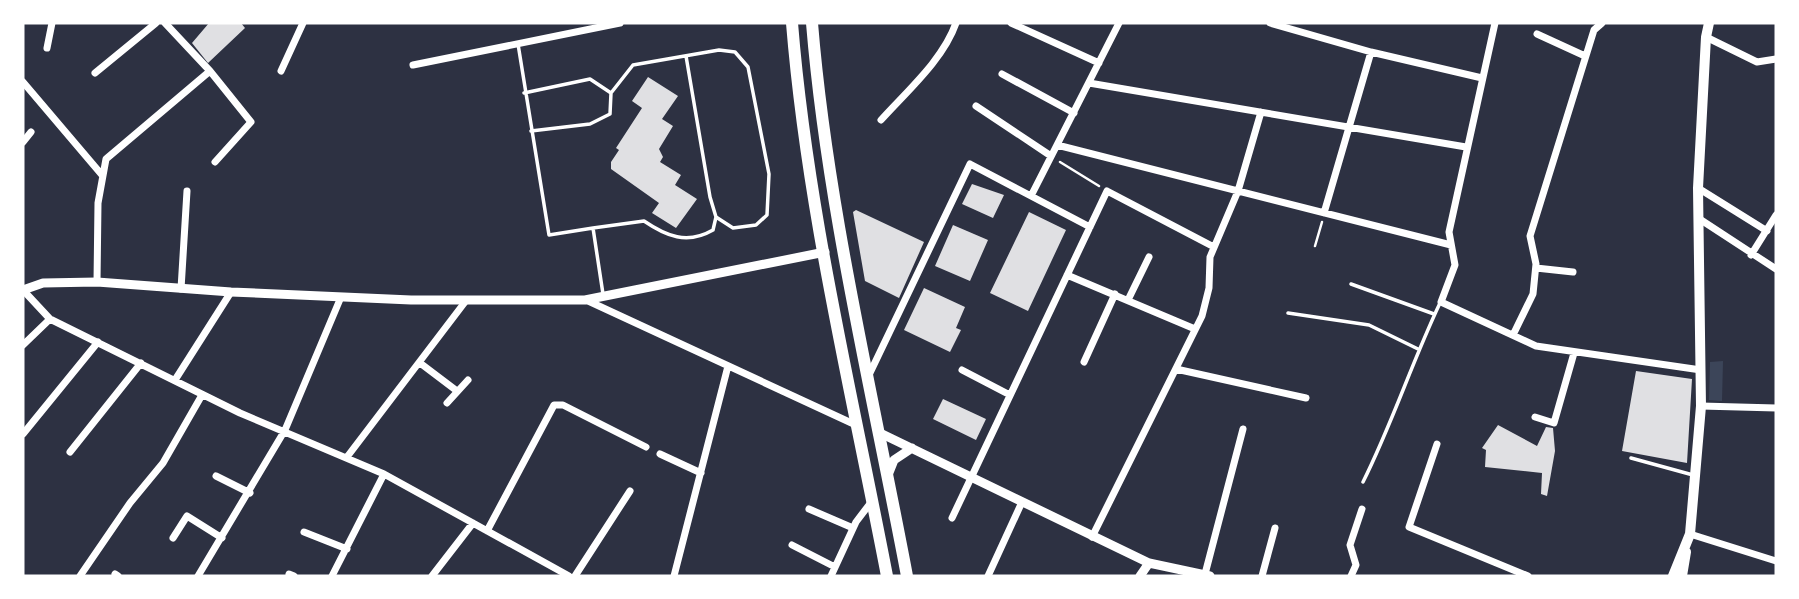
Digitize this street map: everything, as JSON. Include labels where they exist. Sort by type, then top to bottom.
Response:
[{"type":"main road","points":[[792,23],[798,102],[887,576]]},
{"type":"main road","points":[[812,23],[818,99],[907,576]]},
{"type":"main road","points":[[1674,576],[1690,534],[1701,406],[1698,188],[1709,23]]},
{"type":"main road","points":[[858,426],[880,433]]},
{"type":"main road","points":[[1682,576],[1686,548]]},
{"type":"street","points":[[47,48],[52,23]]},
{"type":"street","points":[[95,73],[156,23]]},
{"type":"street","points":[[165,23],[210,71],[251,122],[215,162]]},
{"type":"street","points":[[281,71],[303,23]]},
{"type":"street","points":[[413,65],[601,24],[620,23]]},
{"type":"street","points":[[881,120],[927,69],[952,36],[956,23]]},
{"type":"street","points":[[1011,23],[1099,63]]},
{"type":"street","points":[[1031,196],[1119,23]]},
{"type":"street","points":[[1270,23],[1371,52],[1482,78]]},
{"type":"street","points":[[1495,23],[1449,232],[1455,265],[1441,302],[1536,346],[1701,370]]},
{"type":"street","points":[[1513,335],[1533,294],[1536,268],[1530,236],[1585,56],[1594,30],[1602,23]]},
{"type":"street","points":[[1537,34],[1585,56]]},
{"type":"street","points":[[1706,37],[1757,62],[1776,59]]},
{"type":"street","points":[[1324,213],[1371,52]]},
{"type":"street","points":[[97,282],[98,203],[106,159],[119,145],[210,71]]},
{"type":"street","points":[[1002,74],[1074,113]]},
{"type":"street","points":[[23,82],[102,175]]},
{"type":"street","points":[[1089,83],[1466,147]]},
{"type":"street","points":[[976,106],[1051,156]]},
{"type":"street","points":[[1092,537],[1195,329],[1209,288],[1210,257],[1238,191],[1261,112]]},
{"type":"street","points":[[23,142],[31,132]]},
{"type":"street","points":[[1057,145],[1451,245]]},
{"type":"street","points":[[869,376],[970,164],[1090,227]]},
{"type":"street","points":[[1698,188],[1767,230]]},
{"type":"street","points":[[181,289],[187,191]]},
{"type":"street","points":[[952,518],[1107,191],[1214,247]]},
{"type":"street","points":[[1751,255],[1776,215]]},
{"type":"street","points":[[1698,218],[1776,269]]},
{"type":"street","points":[[569,576],[384,474],[202,395],[50,319],[23,290],[43,283],[97,282],[232,292],[464,302],[585,300],[825,252]]},
{"type":"street","points":[[1128,300],[1149,257]]},
{"type":"street","points":[[1536,268],[1573,272]]},
{"type":"street","points":[[1067,275],[1195,329]]},
{"type":"street","points":[[175,380],[232,292]]},
{"type":"street","points":[[1084,362],[1115,294]]},
{"type":"street","points":[[198,576],[250,493],[285,430],[341,297]]},
{"type":"street","points":[[585,300],[858,426]]},
{"type":"street","points":[[347,457],[464,302]]},
{"type":"street","points":[[23,345],[50,319]]},
{"type":"street","points":[[23,434],[98,342]]},
{"type":"street","points":[[1535,416],[1555,424],[1574,353]]},
{"type":"street","points":[[71,452],[141,363]]},
{"type":"street","points":[[420,363],[457,391]]},
{"type":"street","points":[[674,576],[728,366]]},
{"type":"street","points":[[1176,369],[1306,398]]},
{"type":"street","points":[[962,370],[1010,395]]},
{"type":"street","points":[[447,404],[468,380]]},
{"type":"street","points":[[80,576],[130,503],[163,463],[202,395]]},
{"type":"street","points":[[487,531],[554,405],[563,405],[646,447]]},
{"type":"street","points":[[1701,406],[1776,408]]},
{"type":"street","points":[[880,433],[1149,564],[1178,572],[1207,575],[1243,429]]},
{"type":"street","points":[[1437,444],[1409,527],[1528,576]]},
{"type":"street","points":[[888,475],[894,460],[912,448]]},
{"type":"street","points":[[660,454],[701,472]]},
{"type":"street","points":[[332,576],[384,474]]},
{"type":"street","points":[[216,476],[250,493]]},
{"type":"street","points":[[575,576],[630,491]]},
{"type":"street","points":[[831,576],[853,528],[872,500]]},
{"type":"street","points":[[988,576],[1022,502]]},
{"type":"street","points":[[809,509],[853,528]]},
{"type":"street","points":[[1351,576],[1356,565],[1350,545],[1362,509]]},
{"type":"street","points":[[173,538],[187,516],[222,538]]},
{"type":"street","points":[[432,576],[473,523]]},
{"type":"street","points":[[1262,576],[1275,528]]},
{"type":"street","points":[[304,532],[347,549]]},
{"type":"street","points":[[1690,534],[1776,561]]},
{"type":"street","points":[[792,545],[835,567]]},
{"type":"street","points":[[1140,576],[1149,564]]},
{"type":"lane","points":[[517,42],[549,234],[643,221],[664,235],[677,239],[704,235],[713,230],[716,217],[710,197],[686,56]]},
{"type":"lane","points":[[531,131],[590,124],[610,114],[611,93],[633,65],[719,50],[735,52],[748,67],[766,160],[770,196],[767,215],[756,225],[733,228],[716,217]]},
{"type":"lane","points":[[524,93],[590,79],[611,93]]},
{"type":"lane","points":[[593,228],[604,296]]},
{"type":"lane","points":[[1351,284],[1435,314]]},
{"type":"lane","points":[[1363,482],[1390,428],[1418,348],[1441,302]]},
{"type":"lane","points":[[1288,313],[1369,326],[1418,348]]},
{"type":"lane","points":[[1631,458],[1695,475]]},
{"type":"path","points":[[1051,156],[1107,191]]},
{"type":"path","points":[[1315,246],[1324,213]]},
{"type":"shaded area","points":[[1723,361],[1722,401],[1709,400],[1710,362]]},
{"type":"building","points":[[209,23],[241,23],[245,28],[208,63],[192,43]]},
{"type":"building","points":[[648,77],[678,96],[662,119],[673,126],[659,149],[663,157],[660,162],[681,175],[675,185],[697,199],[676,228],[652,213],[659,203],[611,169],[611,162],[619,150],[616,148],[642,108],[632,101]]},
{"type":"building","points":[[972,184],[1004,195],[993,218],[962,204]]},
{"type":"building","points":[[856,210],[924,242],[899,298],[865,281],[853,212]]},
{"type":"building","points":[[1029,212],[1066,230],[1028,311],[990,293]]},
{"type":"building","points":[[953,225],[988,240],[970,281],[935,266]]},
{"type":"building","points":[[924,288],[965,307],[956,328],[961,330],[950,352],[904,330]]},
{"type":"building","points":[[1636,371],[1692,379],[1687,463],[1622,451]]},
{"type":"building","points":[[943,399],[986,419],[976,440],[933,419]]},
{"type":"building","points":[[1498,425],[1537,446],[1546,427],[1553,428],[1555,451],[1547,496],[1541,494],[1542,473],[1485,467],[1486,450],[1482,448]]}]
